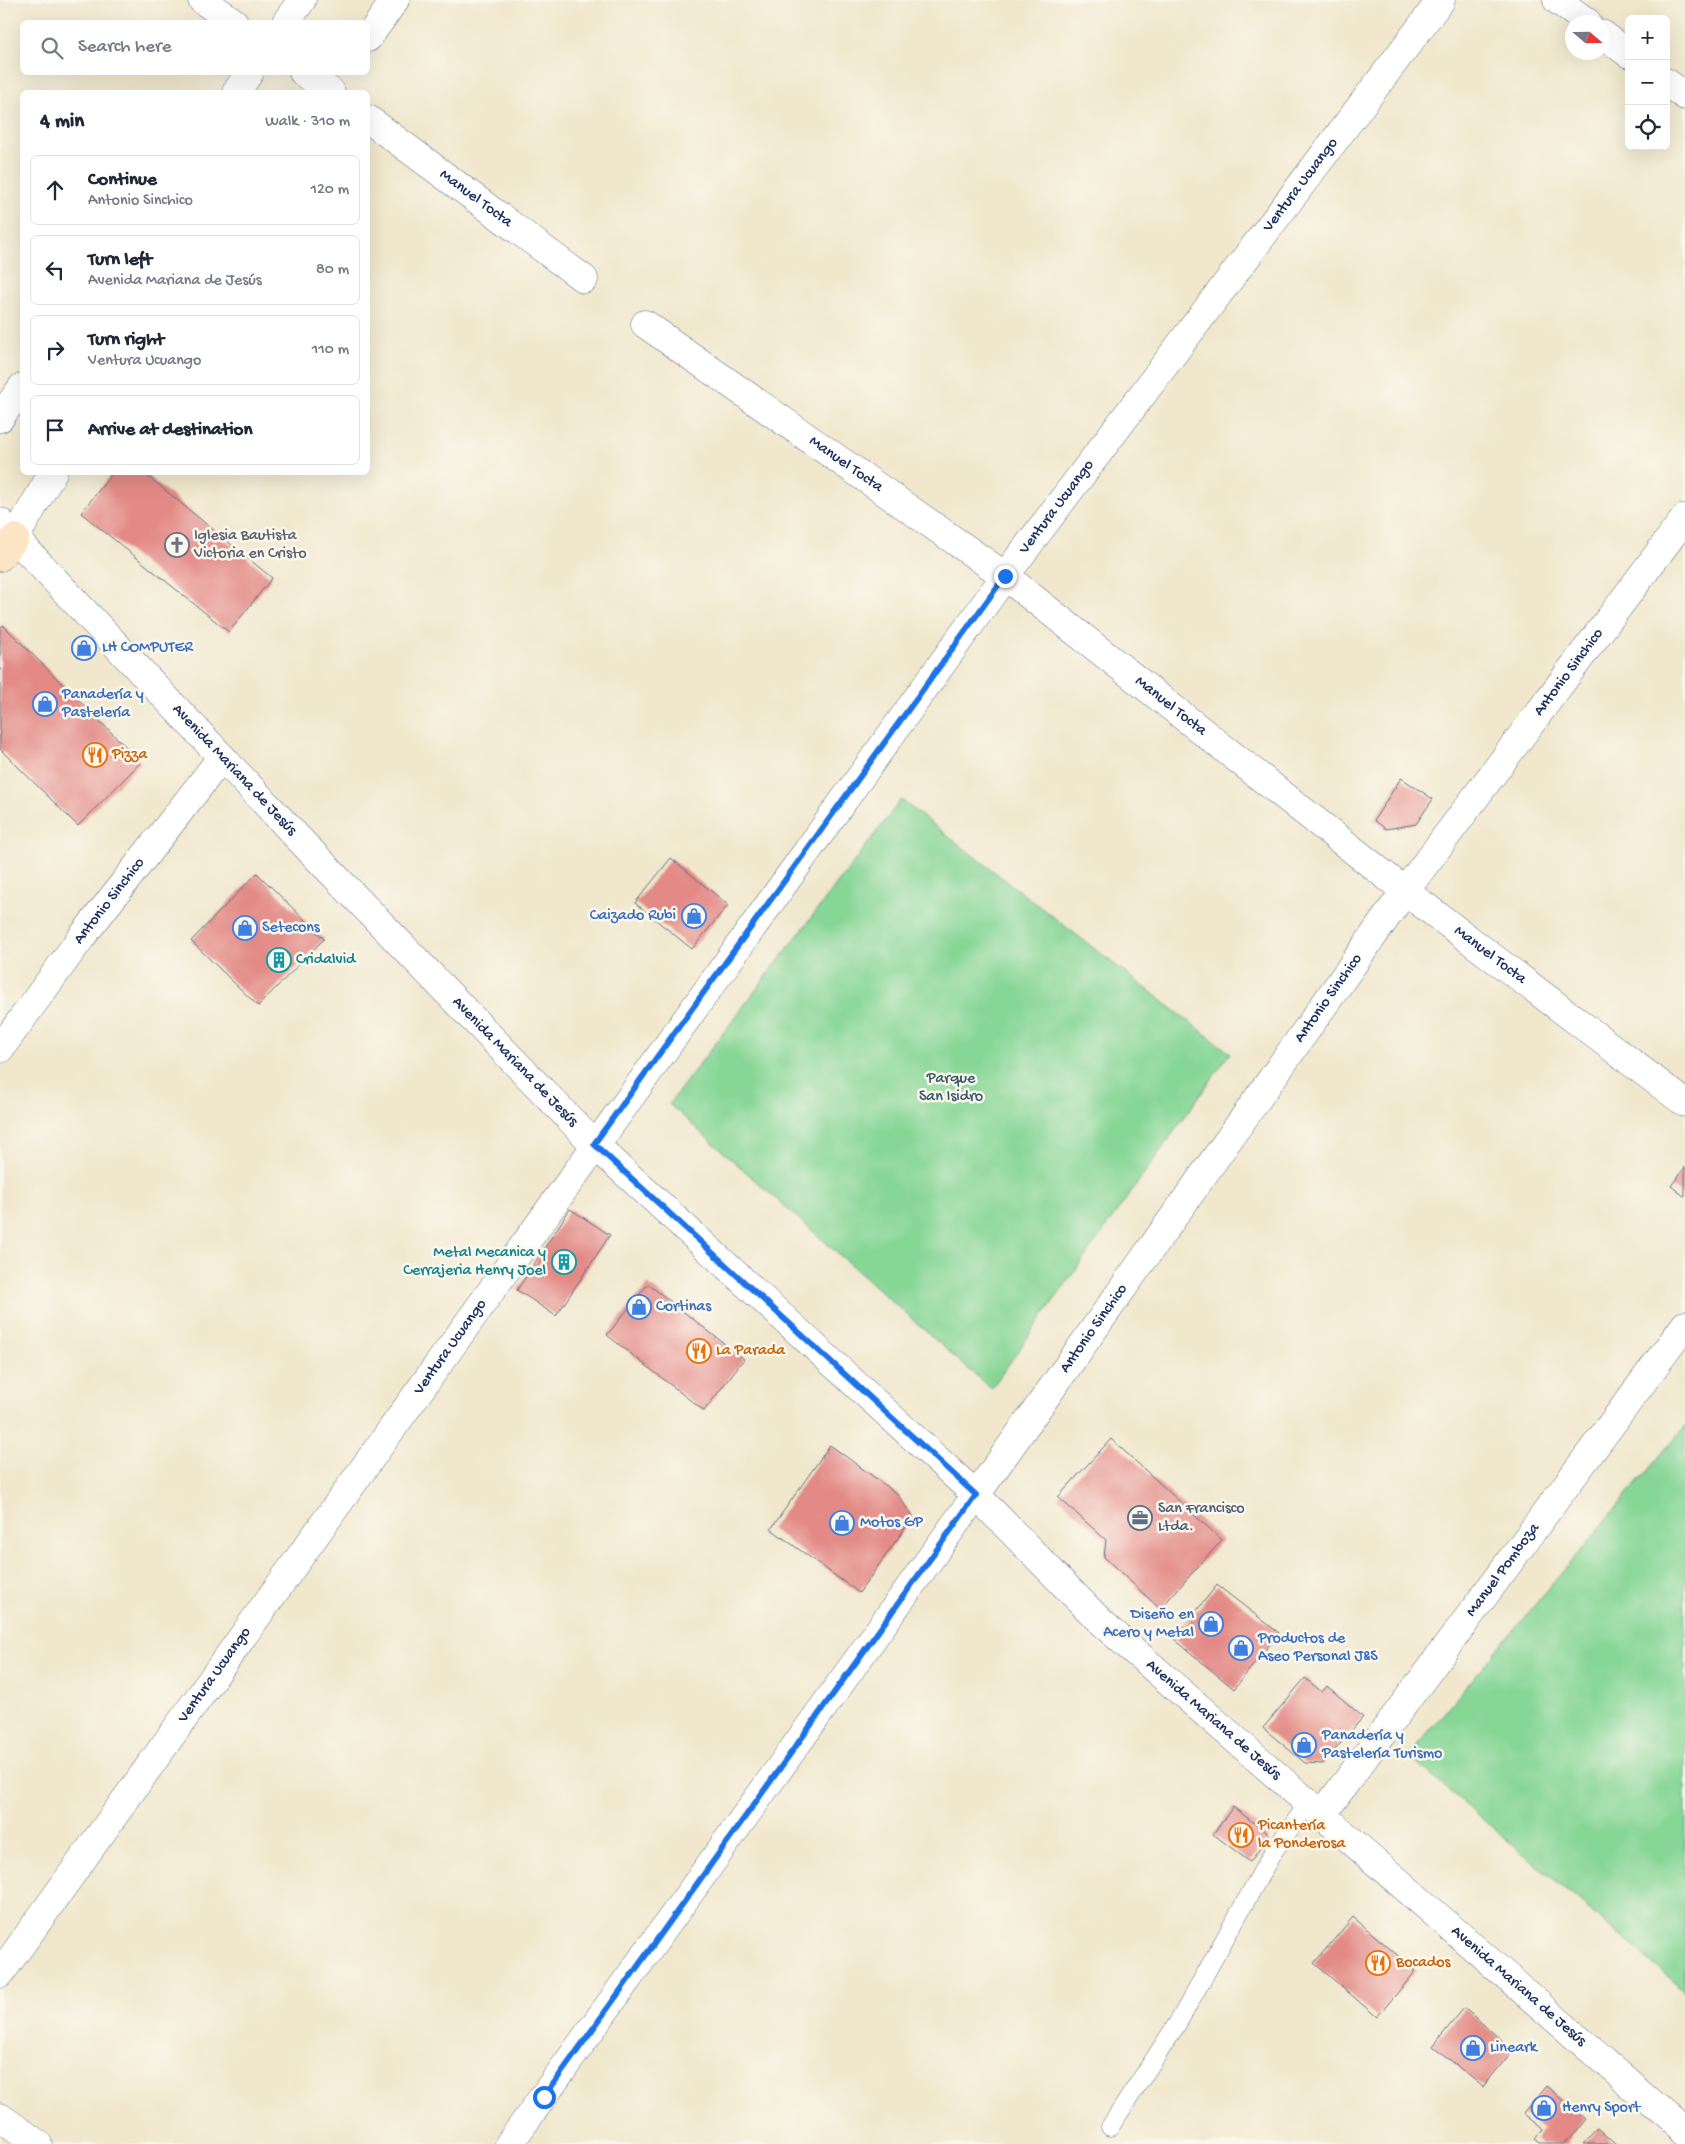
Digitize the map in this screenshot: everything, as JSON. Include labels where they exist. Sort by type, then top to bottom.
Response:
[{"type":"street","points":[[202,0],[231,20]]},
{"type":"street","points":[[287,20],[302,0]]},
{"type":"street","points":[[370,35],[395,0]]},
{"type":"street","name":"Ventura Ucuango","points":[[0,1974],[594,1144],[1005,576],[1441,0]]},
{"type":"street","points":[[1557,0],[1577,15]]},
{"type":"street","points":[[1610,40],[1625,51]]},
{"type":"street","points":[[237,90],[248,75]]},
{"type":"street","points":[[310,75],[333,87]]},
{"type":"street","points":[[1670,85],[1685,96]]},
{"type":"street","name":"Manuel Tocta","points":[[370,120],[584,279]]},
{"type":"street","name":"Manuel Tocta","points":[[644,324],[1005,576],[1405,891],[1685,1103]]},
{"type":"street","points":[[0,418],[20,390]]},
{"type":"street","points":[[5,539],[52,475]]},
{"type":"street","name":"Antonio Sinchico","points":[[509,2144],[976,1495],[1405,891],[1685,518]]},
{"type":"street","name":"Avenida Mariana de Jesús","points":[[5,539],[222,757],[594,1144],[976,1495],[1102,1623],[1685,2132]]},
{"type":"street","name":"Antonio Sinchico","points":[[0,1049],[81,938],[222,757]]},
{"type":"street","name":"Manuel Pomboza","points":[[1314,1810],[1685,1325]]},
{"type":"street","points":[[0,2117],[38,2144]]},
{"type":"lane","points":[[1110,2127],[1179,2021],[1272,1852],[1314,1810]]},
{"type":"lane","points":[[1681,2144],[1685,2140]]},
{"type":"green space","name":"Parque San Isidro","points":[[901,800],[1230,1053],[991,1389],[669,1104]]},
{"type":"green space","points":[[1685,1426],[1685,1991],[1408,1756]]},
{"type":"building","name":"Iglesia Bautista Victoria en Cristo","points":[[111,475],[147,475],[272,578],[229,632],[81,513]]},
{"type":"building","points":[[3,625],[141,762],[78,826],[0,749],[0,628]]},
{"type":"building","points":[[1401,778],[1433,799],[1416,824],[1386,829],[1374,820]]},
{"type":"building","points":[[671,858],[728,905],[692,949],[635,903]]},
{"type":"building","name":"Setecons","points":[[257,873],[324,939],[258,1006],[191,941]]},
{"type":"building","points":[[1685,1167],[1685,1197],[1671,1186]]},
{"type":"building","name":"Metal Mecanica y Cerrajeria Henry Joel","points":[[570,1209],[610,1235],[556,1316],[517,1290]]},
{"type":"building","points":[[648,1284],[744,1359],[704,1411],[607,1335]]},
{"type":"building","name":"San Francisco Ltda.","points":[[1111,1439],[1222,1540],[1160,1609],[1104,1557],[1106,1540],[1058,1497]]},
{"type":"building","name":"Motos GP","points":[[830,1445],[897,1494],[913,1517],[859,1593],[771,1529]]},
{"type":"building","points":[[1217,1585],[1279,1633],[1234,1689],[1174,1639]]},
{"type":"building","points":[[1305,1678],[1322,1692],[1327,1686],[1363,1717],[1323,1764],[1305,1763],[1263,1728]]},
{"type":"building","name":"Picantería la Ponderosa","points":[[1233,1807],[1270,1835],[1250,1862],[1213,1834]]},
{"type":"building","points":[[1353,1917],[1416,1971],[1377,2017],[1314,1963]]},
{"type":"building","name":"Lineark","points":[[1464,2008],[1513,2050],[1483,2087],[1433,2046]]},
{"type":"building","points":[[1546,2086],[1585,2119],[1565,2144],[1540,2144],[1535,2140],[1543,2130],[1523,2114]]},
{"type":"building","points":[[1598,2128],[1616,2144],[1584,2144]]},
{"type":"place","name":"Iglesia Bautista Victoria en Cristo","points":[[177,545]]},
{"type":"place","name":"LH COMPUTER","points":[[84,648]]},
{"type":"place","name":"Panadería y Pastelería","points":[[45,704]]},
{"type":"place","name":"Pizza","points":[[95,755]]},
{"type":"place","name":"Caizado Rubi","points":[[694,916]]},
{"type":"place","name":"Setecons","points":[[245,928]]},
{"type":"place","name":"Cridalvid","points":[[279,960]]},
{"type":"place","name":"Metal Mecanica y Cerrajeria Henry Joel","points":[[564,1262]]},
{"type":"place","name":"Cortinas","points":[[639,1307]]},
{"type":"place","name":"La Parada","points":[[699,1351]]},
{"type":"place","name":"San Francisco Ltda.","points":[[1140,1518]]},
{"type":"place","name":"Motos GP","points":[[842,1523]]},
{"type":"place","name":"Diseño en Acero y Metal","points":[[1211,1624]]},
{"type":"place","name":"Productos de Aseo Personal J&S","points":[[1241,1648]]},
{"type":"place","name":"Panadería y Pastelería Turismo","points":[[1304,1745]]},
{"type":"place","name":"Picantería la Ponderosa","points":[[1241,1835]]},
{"type":"place","name":"Bocados","points":[[1378,1963]]},
{"type":"place","name":"Lineark","points":[[1473,2048]]},
{"type":"place","name":"Henry Sport","points":[[1544,2108]]},
{"type":"route","points":[[544,2097],[976,1495],[594,1144],[1005,576]]}]
